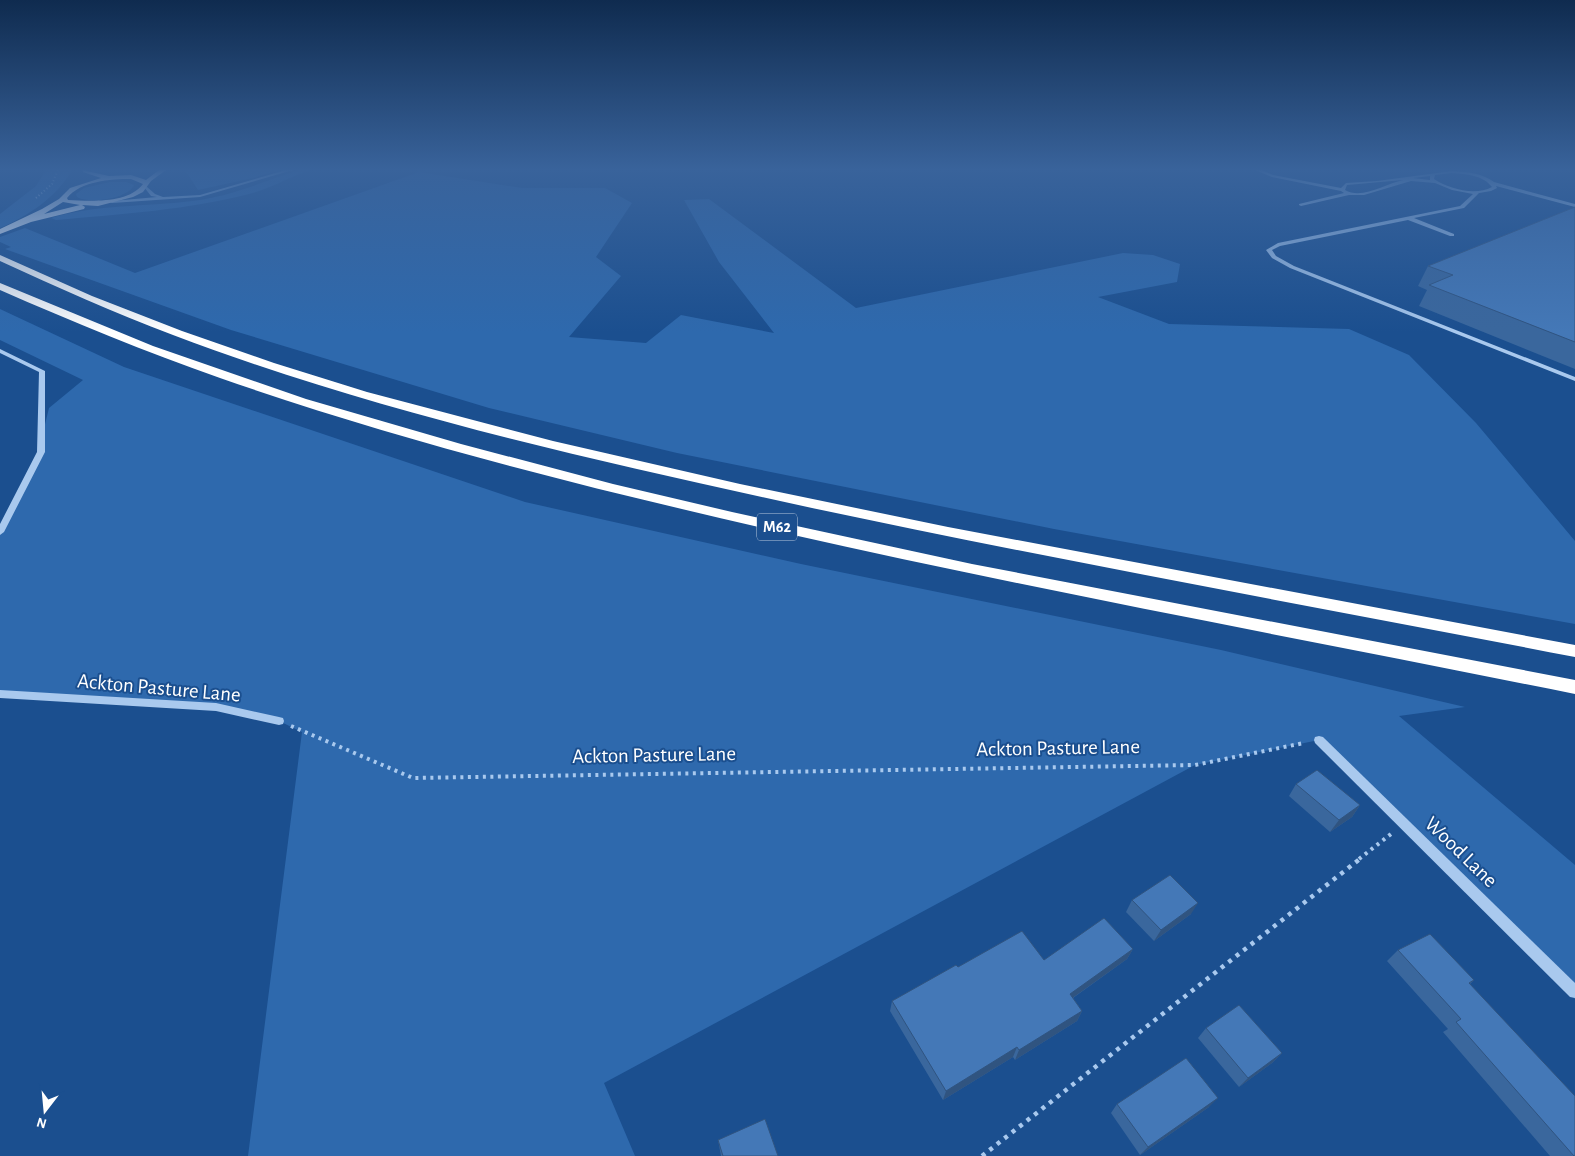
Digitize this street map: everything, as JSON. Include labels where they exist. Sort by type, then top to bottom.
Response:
[{"type":"highway","name":"M62","points":[[2,259],[81,296],[172,332],[358,392],[549,444],[865,515],[1575,651]]},
{"type":"highway","name":"M62","points":[[0,286],[63,315],[202,368],[324,409],[540,470],[919,559],[1575,687]]},
{"type":"main road","points":[[0,232],[19,224]]},
{"type":"street","points":[[1379,224],[1278,245],[1269,250],[1274,257],[1292,267],[1575,379]]},
{"type":"street","points":[[1423,224],[1452,235]]},
{"type":"street","points":[[0,351],[42,371],[41,452],[0,532]]},
{"type":"street","name":"Ackton Pasture Lane","points":[[0,694],[216,707],[279,720]]},
{"type":"street","name":"Wood Lane","points":[[1319,740],[1575,992]]},
{"type":"path","name":"Ackton Pasture Lane","points":[[279,720],[302,732],[413,778],[1195,764],[1319,740]]},
{"type":"path","points":[[982,1156],[1404,824]]},
{"type":"shaded area","points":[[0,224],[9,224],[0,228]]},
{"type":"shaded area","points":[[273,224],[618,224],[596,257],[621,276],[569,337],[646,343],[681,315],[774,333],[719,262],[698,224],[743,224],[856,308],[1123,253],[1153,255],[1180,264],[1177,282],[1098,297],[1169,324],[1349,329],[1409,355],[1476,423],[1575,541],[1575,624],[1054,529],[677,453],[489,408],[231,330],[5,249],[11,247],[0,242],[0,237],[25,228],[135,273]]},
{"type":"shaded area","points":[[0,309],[124,367],[525,502],[801,564],[1221,650],[1465,707],[1399,716],[1575,865],[1575,999],[1319,740],[1195,765],[604,1083],[635,1156],[248,1156],[302,732],[279,721],[216,707],[0,693],[0,535],[36,461],[49,408],[83,380],[0,340]]},
{"type":"building","points":[[1533,224],[1575,224],[1575,342],[1429,285],[1453,275],[1428,266]]},
{"type":"building","points":[[1317,770],[1360,805],[1339,820],[1296,784]]},
{"type":"building","points":[[1170,875],[1198,903],[1161,930],[1132,900]]},
{"type":"building","points":[[1104,918],[1133,949],[1070,994],[1082,1011],[1019,1050],[1017,1047],[946,1091],[892,1001],[1022,931],[1044,960]]},
{"type":"building","points":[[1430,934],[1474,980],[1469,983],[1575,1096],[1575,1156],[1456,1022],[1461,1019],[1398,950]]},
{"type":"building","points":[[1239,1005],[1282,1053],[1248,1078],[1206,1028]]},
{"type":"building","points":[[1186,1058],[1218,1098],[1148,1147],[1117,1104]]},
{"type":"building","points":[[765,1119],[778,1156],[723,1156],[718,1140]]}]
